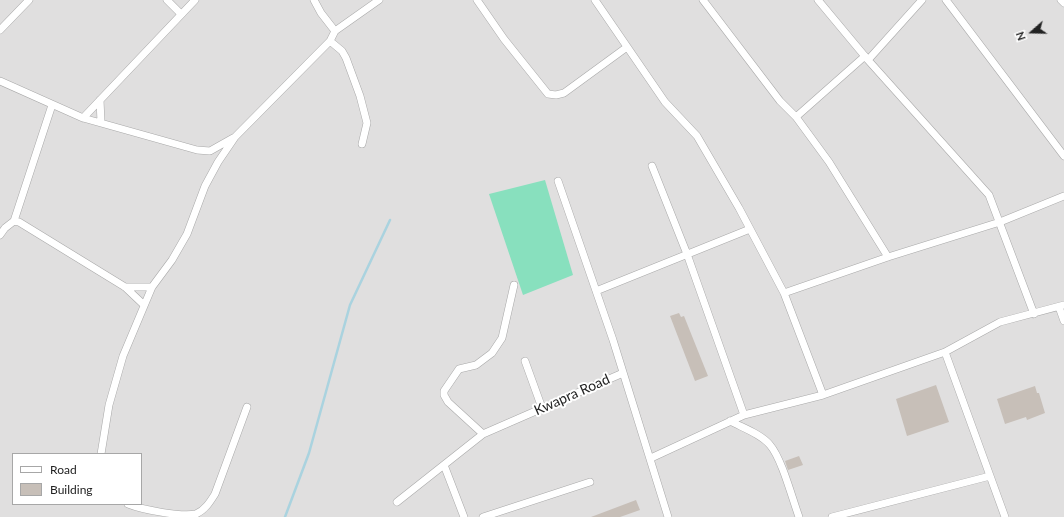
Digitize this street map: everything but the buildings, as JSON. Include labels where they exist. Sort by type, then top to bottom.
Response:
[{"type":"street","points":[[0,30],[29,0]]},
{"type":"street","points":[[167,0],[181,14]]},
{"type":"street","points":[[84,118],[195,0]]},
{"type":"street","points":[[314,0],[329,25],[335,31]]},
{"type":"street","points":[[101,453],[110,405],[123,356],[152,287],[172,260],[187,234],[205,186],[218,162],[235,136],[330,41],[335,31],[379,0]]},
{"type":"street","points":[[477,0],[504,39],[548,94],[556,95],[564,93],[627,47]]},
{"type":"street","points":[[595,0],[665,102],[697,136],[750,229],[784,293],[824,395]]},
{"type":"street","points":[[703,0],[780,101],[796,117],[829,162],[888,257]]},
{"type":"street","points":[[818,0],[866,58],[989,195],[1034,314]]},
{"type":"street","points":[[796,117],[866,58],[922,0]]},
{"type":"street","points":[[946,0],[1064,156]]},
{"type":"street","points":[[1061,0],[1064,3]]},
{"type":"street","points":[[330,41],[342,51],[346,58],[360,96],[367,123],[362,144]]},
{"type":"street","points":[[0,81],[52,106],[84,118],[197,150],[210,151],[235,136]]},
{"type":"street","points":[[100,100],[102,122]]},
{"type":"street","points":[[0,235],[5,228],[14,221],[52,106]]},
{"type":"street","points":[[652,166],[687,254],[744,415]]},
{"type":"street","points":[[558,181],[623,373]]},
{"type":"street","points":[[784,293],[888,257],[1000,222],[1064,196]]},
{"type":"street","points":[[14,221],[19,222],[125,286],[144,305]]},
{"type":"street","points":[[596,291],[750,229]]},
{"type":"street","points":[[483,434],[448,402],[444,395],[444,391],[459,369],[476,365],[492,353],[502,338],[514,285]]},
{"type":"street","points":[[125,286],[152,287]]},
{"type":"street","points":[[651,458],[744,415],[824,395],[944,352],[1000,322],[1061,306],[1064,321]]},
{"type":"street","points":[[944,352],[1005,517]]},
{"type":"street","points":[[524,361],[542,408]]},
{"type":"street","name":"Kwapra Road","points":[[397,502],[483,434],[623,373],[651,458],[668,517]]},
{"type":"street","points":[[132,505],[174,515],[195,514],[207,506],[215,494],[247,407]]},
{"type":"street","points":[[730,421],[758,435],[770,445],[777,456],[799,517]]},
{"type":"street","points":[[444,465],[464,517]]},
{"type":"street","points":[[832,517],[990,476]]},
{"type":"street","points":[[483,517],[590,482]]},
{"type":"shaded area","points":[[0,0],[1064,0],[1064,517],[0,517]]},
{"type":"green space","points":[[545,180],[573,275],[523,295],[489,194]]},
{"type":"waterway","points":[[285,517],[309,453],[350,305],[390,220]]}]
